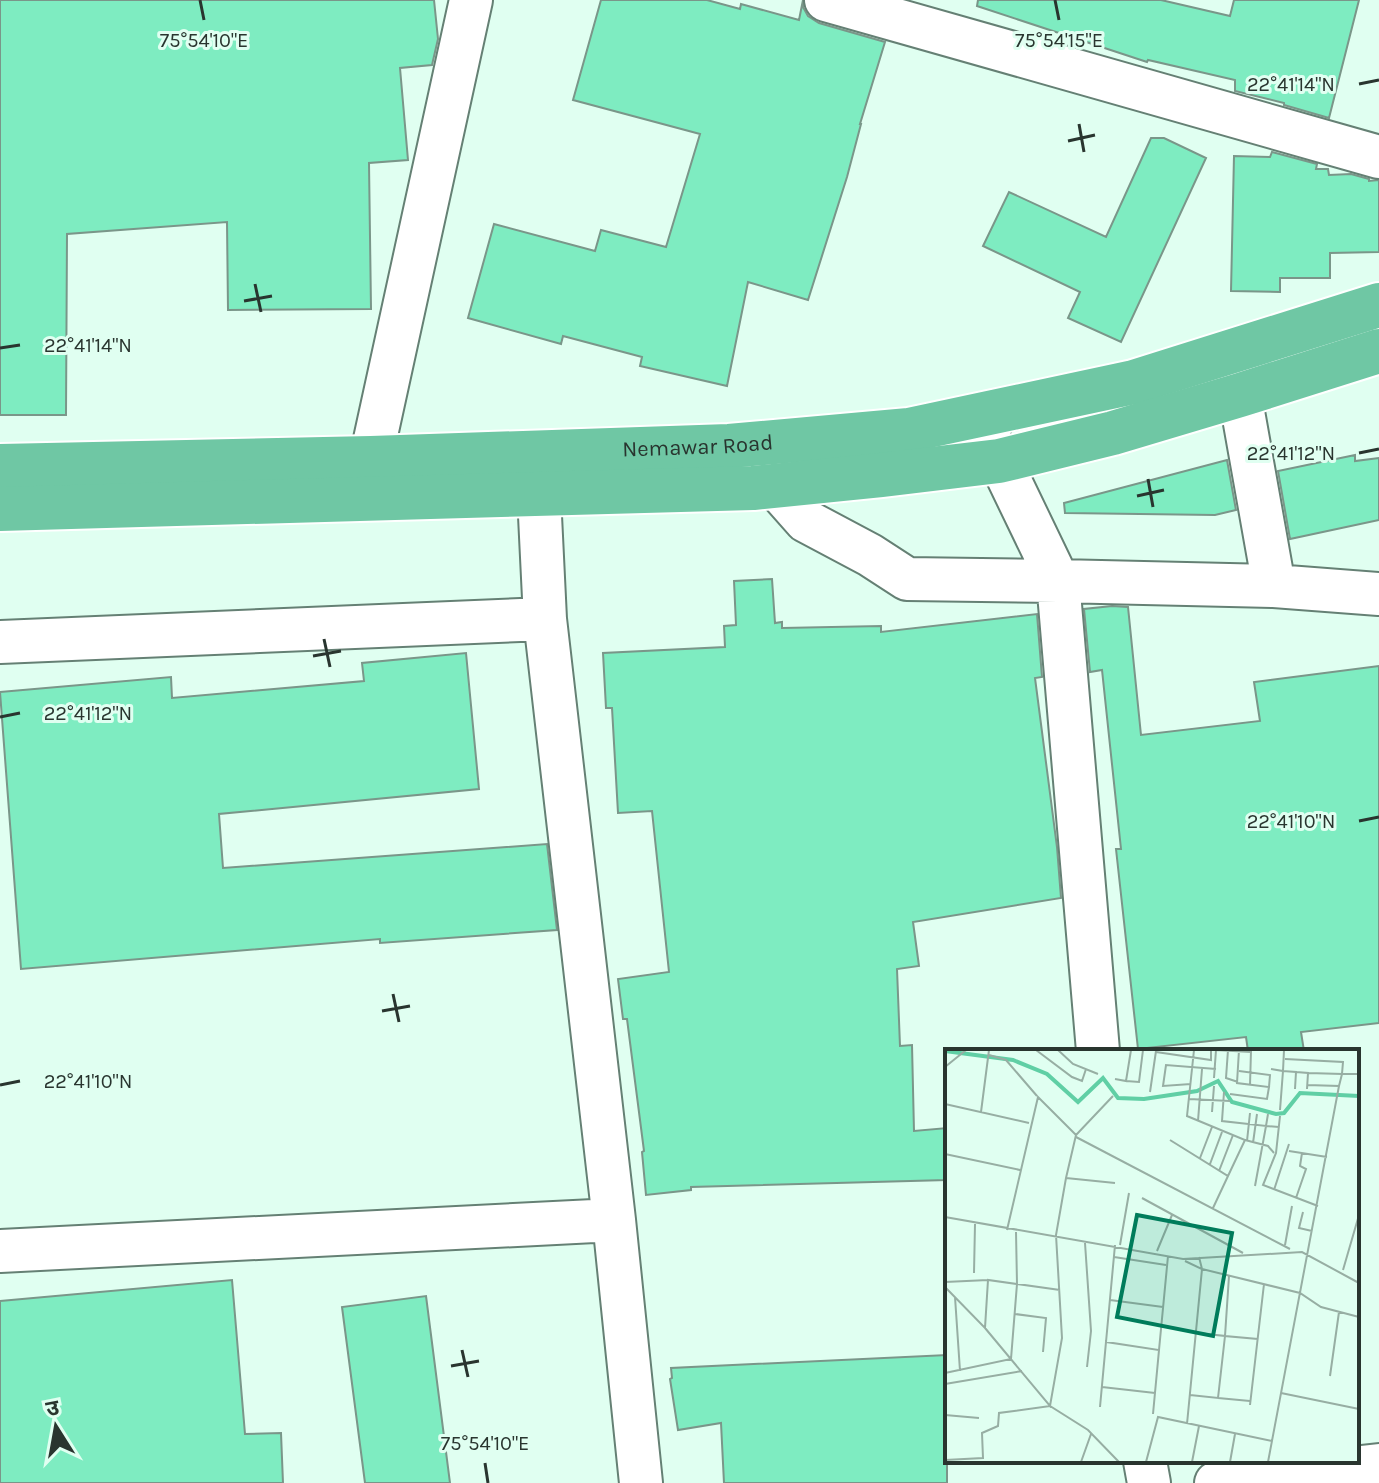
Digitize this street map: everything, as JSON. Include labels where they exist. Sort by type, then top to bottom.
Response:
[{"type":"highway","name":"Nemawar Road","points":[[0,466],[729,446],[909,430],[1134,382],[1379,305]]},
{"type":"highway","name":"Nemawar Road","points":[[0,509],[775,486],[999,461],[1113,433],[1379,351]]},
{"type":"street","points":[[371,458],[471,0]]},
{"type":"street","points":[[826,0],[1379,157]]},
{"type":"street","points":[[1240,395],[1274,586]]},
{"type":"street","points":[[978,415],[1058,581],[1098,1049]]},
{"type":"street","points":[[767,442],[775,486],[806,521],[907,579],[1274,586],[1379,594]]},
{"type":"street","points":[[544,452],[539,495],[545,619],[641,1483]]},
{"type":"street","points":[[0,642],[545,619]]},
{"type":"street","points":[[0,1251],[614,1220]]},
{"type":"street","points":[[1145,1463],[1149,1483]]},
{"type":"street","points":[[1216,1483],[1379,1465]]},
{"type":"building","points":[[0,0],[434,0],[438,39],[432,65],[400,68],[408,160],[369,163],[371,309],[228,310],[227,222],[67,234],[66,415],[0,415]]},
{"type":"building","points":[[601,0],[707,0],[740,9],[741,4],[799,20],[803,0],[808,16],[819,23],[885,42],[808,300],[748,282],[727,386],[640,366],[642,357],[563,336],[561,344],[468,318],[494,224],[595,251],[601,230],[666,247],[700,134],[573,100]]},
{"type":"building","points":[[978,0],[1161,0],[1230,16],[1234,0],[1359,0],[1329,118],[1235,91],[1235,80],[1147,62],[977,6]]},
{"type":"building","points":[[1151,138],[1164,138],[1206,158],[1121,342],[1068,318],[1080,292],[983,246],[1009,192],[1106,237]]},
{"type":"building","points":[[1272,152],[1317,164],[1316,169],[1328,169],[1329,175],[1351,174],[1369,181],[1379,180],[1379,252],[1330,253],[1330,278],[1280,278],[1280,292],[1231,291],[1234,156],[1270,157]]},
{"type":"building","points":[[1355,455],[1355,461],[1379,458],[1379,520],[1290,539],[1278,471]]},
{"type":"building","points":[[1227,460],[1236,510],[1215,515],[1065,513],[1064,503]]},
{"type":"building","points":[[772,579],[775,623],[782,622],[782,628],[881,626],[881,632],[1037,614],[1042,677],[1035,678],[1061,898],[913,922],[919,966],[897,969],[900,1046],[912,1045],[914,1131],[945,1128],[945,1180],[691,1187],[691,1190],[646,1195],[644,1151],[627,1019],[623,1019],[618,979],[669,972],[652,811],[618,813],[612,708],[606,708],[603,653],[725,647],[724,626],[736,625],[734,581]]},
{"type":"building","points":[[1128,607],[1141,735],[1260,721],[1254,682],[1379,666],[1379,1023],[1301,1032],[1304,1049],[1248,1049],[1246,1037],[1138,1049],[1116,849],[1121,849],[1102,670],[1090,672],[1084,609]]},
{"type":"building","points":[[466,653],[479,789],[219,814],[223,868],[547,844],[557,930],[380,943],[380,939],[21,969],[0,692],[171,677],[172,698],[364,681],[362,663]]},
{"type":"building","points":[[232,1280],[245,1434],[281,1433],[283,1483],[0,1483],[0,1301]]},
{"type":"building","points":[[426,1296],[450,1483],[365,1483],[342,1307]]},
{"type":"building","points":[[945,1355],[947,1483],[724,1483],[721,1423],[678,1430],[671,1368]]}]
